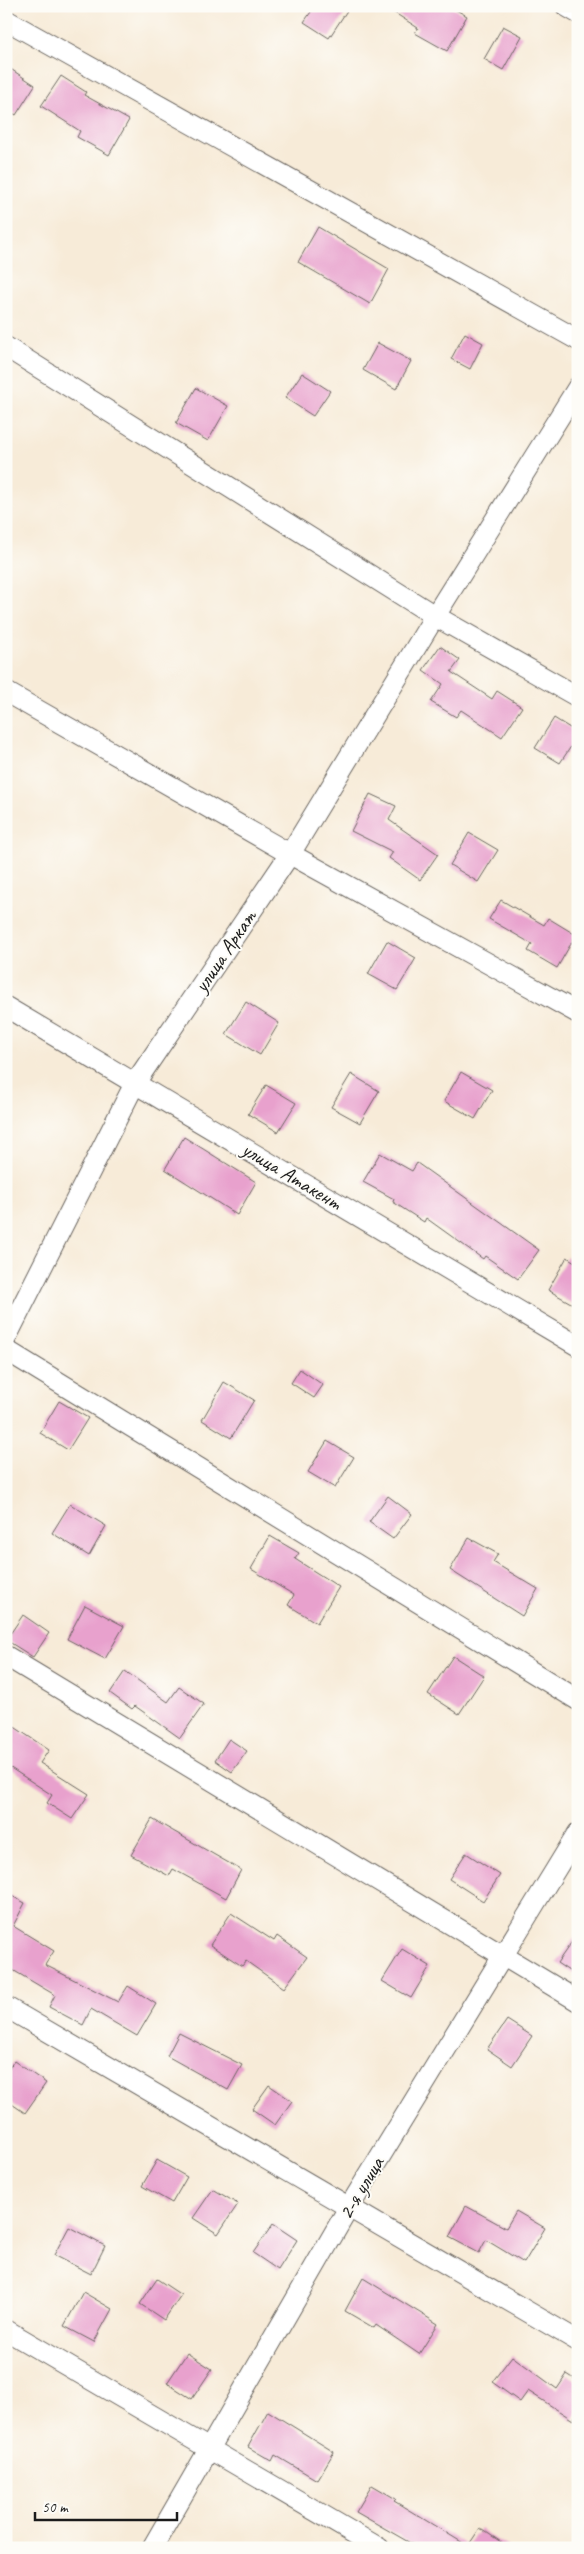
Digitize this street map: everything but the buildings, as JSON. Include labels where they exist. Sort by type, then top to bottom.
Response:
[{"type":"street","points":[[566,6],[578,13]]},
{"type":"street","points":[[6,20],[578,340]]},
{"type":"street","points":[[6,347],[435,616],[578,697]]},
{"type":"street","name":"улица Аркат","points":[[6,1338],[135,1083],[290,854],[578,386]]},
{"type":"street","points":[[6,692],[290,854],[578,1013]]},
{"type":"street","name":"улица Атакент","points":[[6,1007],[578,1346]]},
{"type":"street","points":[[6,1350],[578,1700]]},
{"type":"street","points":[[6,1656],[578,2001]]},
{"type":"street","name":"2-я улица","points":[[152,2548],[348,2209],[504,1957],[578,1833]]},
{"type":"street","points":[[6,2007],[348,2209],[578,2341]]},
{"type":"street","points":[[6,2330],[380,2548]]}]
